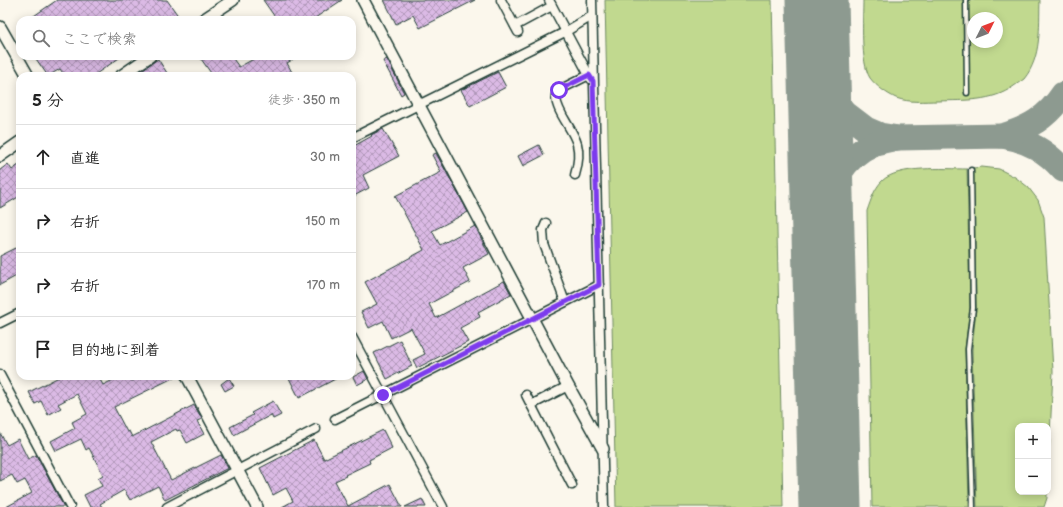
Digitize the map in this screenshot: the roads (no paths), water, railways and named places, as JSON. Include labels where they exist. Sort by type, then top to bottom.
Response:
[{"type":"street","points":[[209,16],[232,0]]},
{"type":"street","points":[[363,0],[532,319],[603,449]]},
{"type":"street","points":[[501,0],[516,29],[550,3],[591,78]]},
{"type":"street","points":[[592,0],[591,78],[599,285],[604,507]]},
{"type":"street","points":[[356,136],[565,32],[592,16]]},
{"type":"street","points":[[0,27],[16,55]]},
{"type":"street","points":[[19,60],[26,72]]},
{"type":"street","points":[[127,72],[144,60]]},
{"type":"street","points":[[575,175],[579,154],[577,144],[558,105],[556,93],[559,90],[591,78]]},
{"type":"street","points":[[0,156],[16,145]]},
{"type":"street","points":[[546,223],[543,230],[544,244],[565,302]]},
{"type":"street","points":[[335,419],[599,285]]},
{"type":"street","points":[[0,324],[16,315]]},
{"type":"street","points":[[356,344],[443,507]]},
{"type":"street","points":[[0,375],[70,507]]},
{"type":"street","points":[[190,380],[257,507]]},
{"type":"street","points":[[531,405],[568,386]]},
{"type":"street","points":[[526,395],[572,485]]},
{"type":"street","points":[[167,507],[316,430]]},
{"type":"lane","points":[[966,0],[967,93]]},
{"type":"lane","points":[[971,170],[973,308],[968,349],[973,507]]}]
